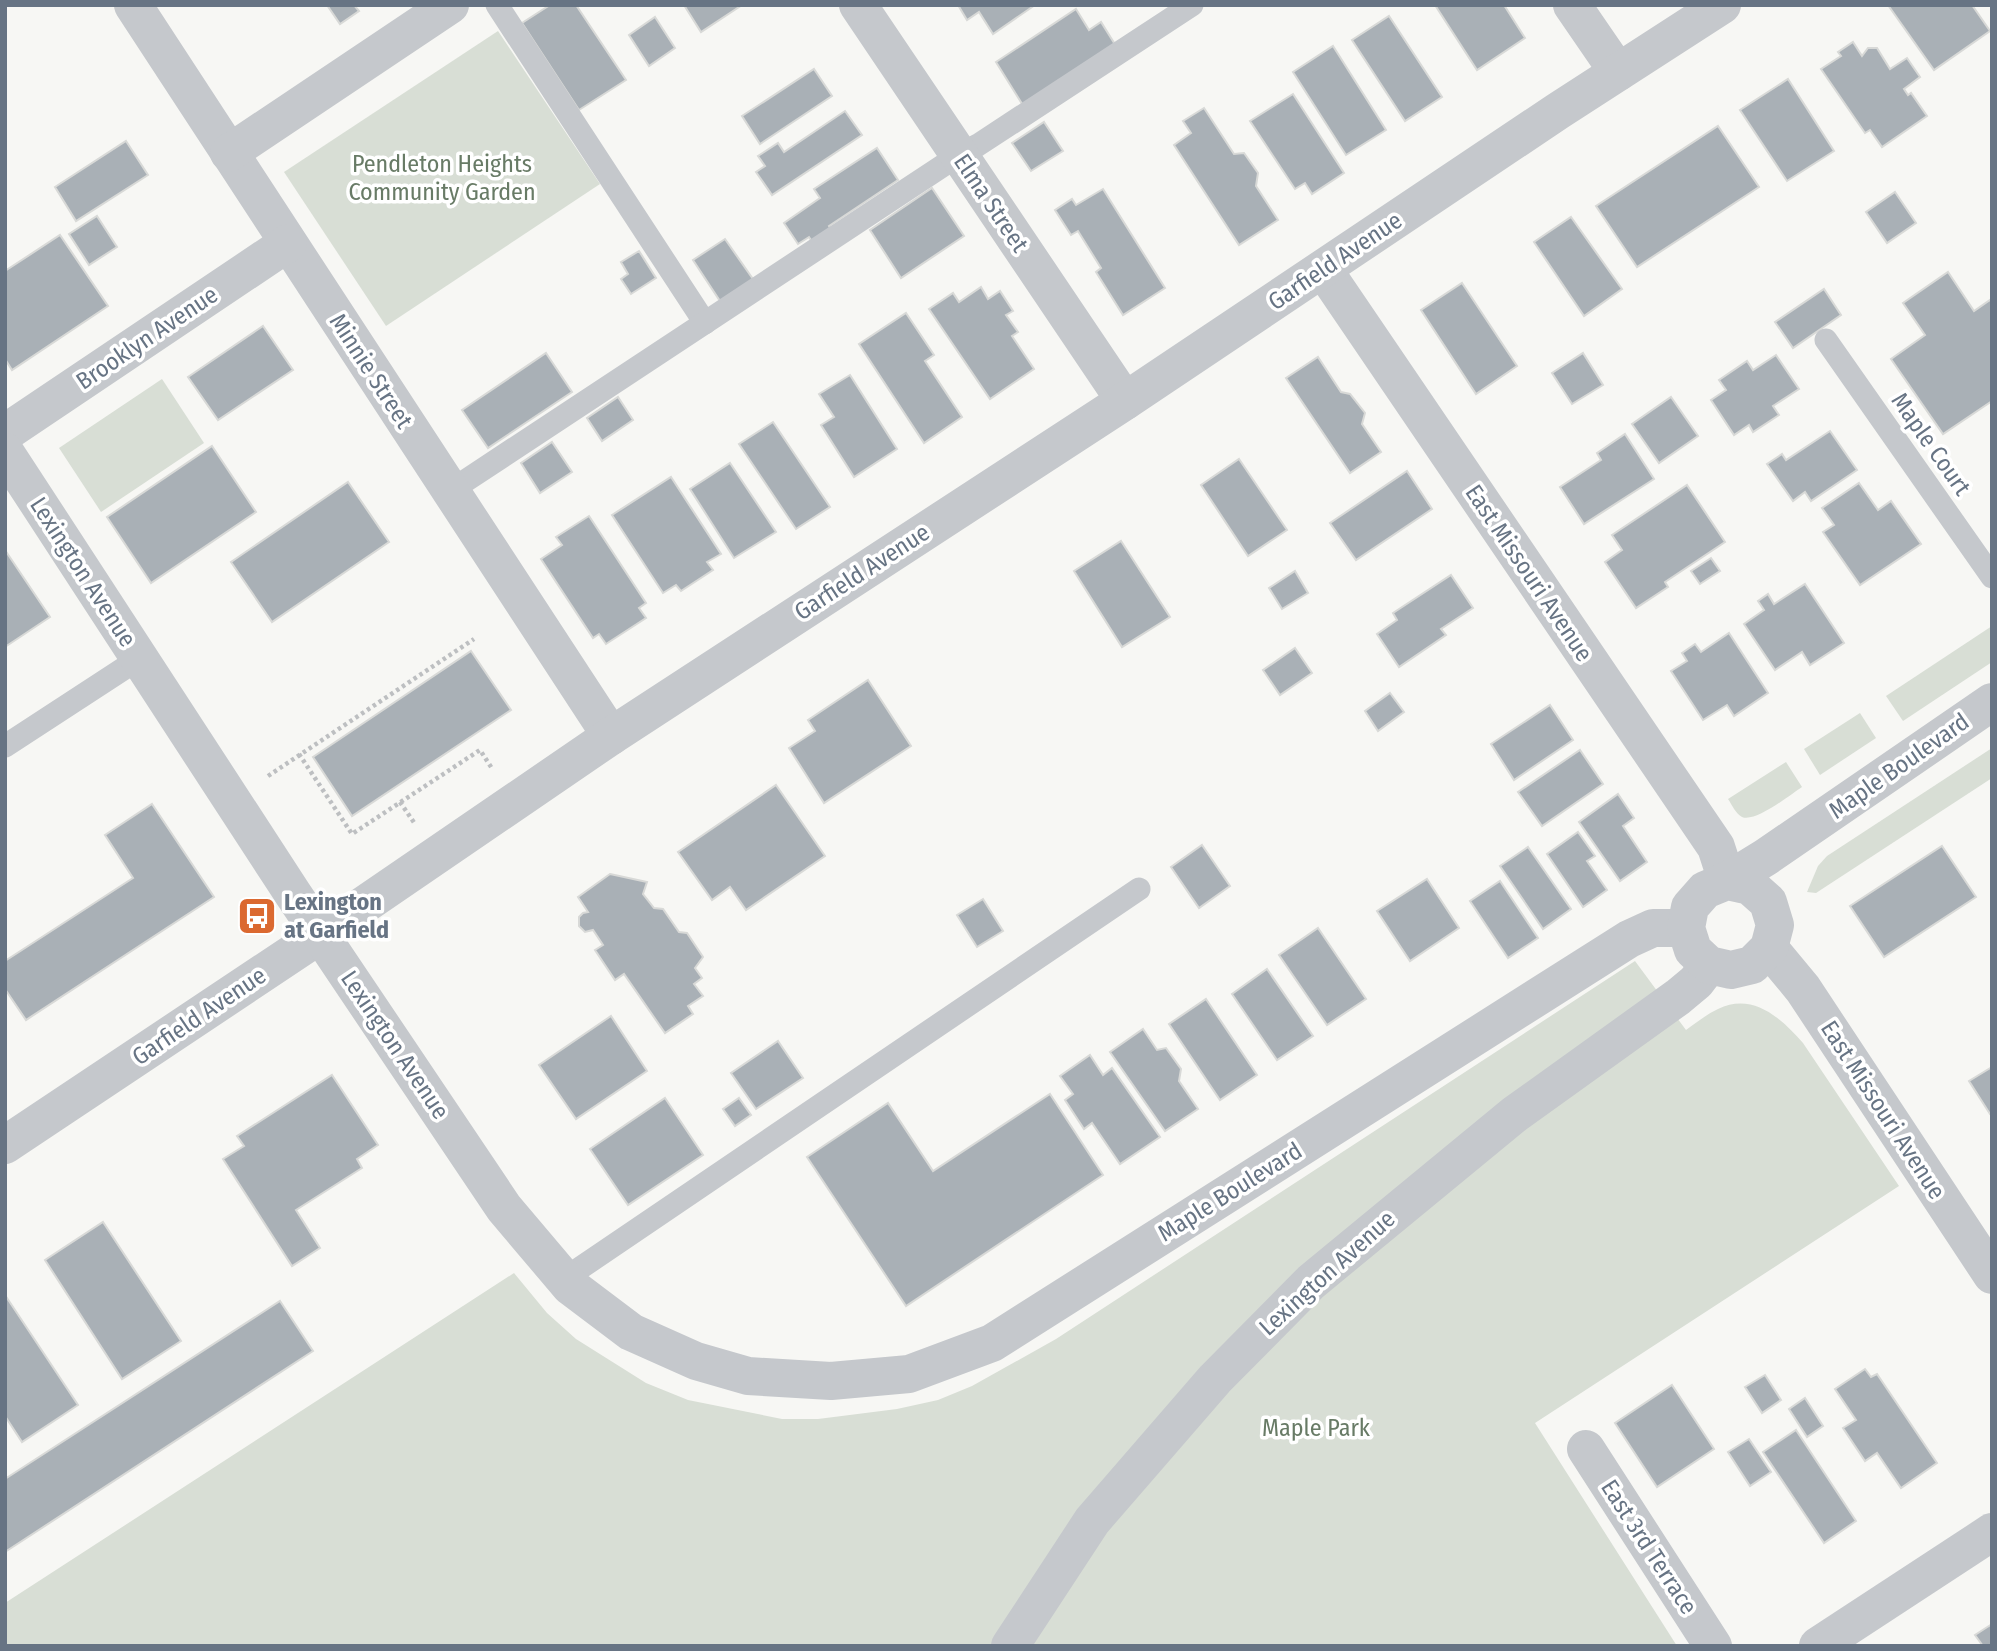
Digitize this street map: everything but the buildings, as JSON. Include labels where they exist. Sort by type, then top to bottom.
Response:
[{"type":"street","name":"Minnie Street","points":[[133,5],[611,736]]},
{"type":"street","points":[[229,153],[450,5]]},
{"type":"street","name":"Elma Street","points":[[858,5],[1125,401]]},
{"type":"street","points":[[1572,5],[1618,72]]},
{"type":"street","name":"Garfield Avenue","points":[[5,1145],[611,736],[1125,401],[1558,110],[1721,5]]},
{"type":"street","name":"Brooklyn Avenue","points":[[5,433],[288,243]]},
{"type":"street","name":"East Missouri Avenue","points":[[1323,269],[1716,847],[1727,881]]},
{"type":"street","name":"Lexington Avenue","points":[[5,452],[320,934],[504,1208],[570,1286],[631,1332],[696,1361],[748,1376]]},
{"type":"street","name":"Maple Boulevard","points":[[748,1376],[831,1381],[909,1374],[992,1342],[1629,939],[1653,929],[1686,928],[1690,907],[1705,890],[1727,881],[1806,830],[1992,702]]},
{"type":"street","name":"Maple Boulevard","points":[[1768,902],[1806,830]]},
{"type":"street","points":[[1686,928],[1693,950],[1709,965],[1731,970],[1752,965],[1769,948],[1775,925],[1768,902],[1750,886],[1727,881]]},
{"type":"street","name":"East Missouri Avenue","points":[[1769,948],[1803,989],[1992,1275]]},
{"type":"street","name":"Lexington Avenue","points":[[1010,1646],[1093,1521],[1214,1379],[1311,1282],[1515,1114],[1678,997],[1696,982],[1709,965]]},
{"type":"street","name":"East 3rd Terrace","points":[[1586,1449],[1713,1646]]},
{"type":"street","points":[[1818,1646],[1992,1532]]},
{"type":"lane","points":[[497,5],[705,323]]},
{"type":"lane","points":[[450,491],[959,155],[1192,5]]},
{"type":"lane","name":"Maple Court","points":[[1826,340],[1992,577]]},
{"type":"lane","points":[[5,746],[140,658]]},
{"type":"lane","points":[[564,1279],[1139,889]]},
{"type":"path","points":[[268,776],[474,639]]},
{"type":"path","points":[[299,754],[352,834],[480,750],[489,764]]},
{"type":"path","points":[[400,802],[409,815]]},
{"type":"green space","name":"Pendleton Heights Community Garden","points":[[498,31],[600,184],[386,326],[284,172]]},
{"type":"green space","points":[[162,379],[204,443],[101,512],[59,448]]},
{"type":"green space","points":[[1992,626],[1992,662],[1903,721],[1886,696]]},
{"type":"green space","points":[[1860,713],[1876,738],[1820,775],[1804,749]]},
{"type":"green space","points":[[1992,748],[1992,778],[1816,893],[1807,892],[1818,866],[1827,856]]},
{"type":"green space","points":[[1786,762],[1802,787],[1764,812],[1748,818],[1740,816],[1728,799]]},
{"type":"green space","name":"Maple Park","points":[[1635,961],[1686,1030],[1718,1009],[1731,1005],[1754,1006],[1776,1017],[1803,1043],[1899,1186],[1535,1423],[1677,1646],[5,1646],[5,1603],[514,1273],[547,1313],[576,1339],[646,1383],[688,1400],[782,1419],[818,1419],[897,1409],[938,1400],[972,1386],[1056,1339]]},
{"type":"place","name":"Lexington at Garfield","points":[[257,916]]}]
